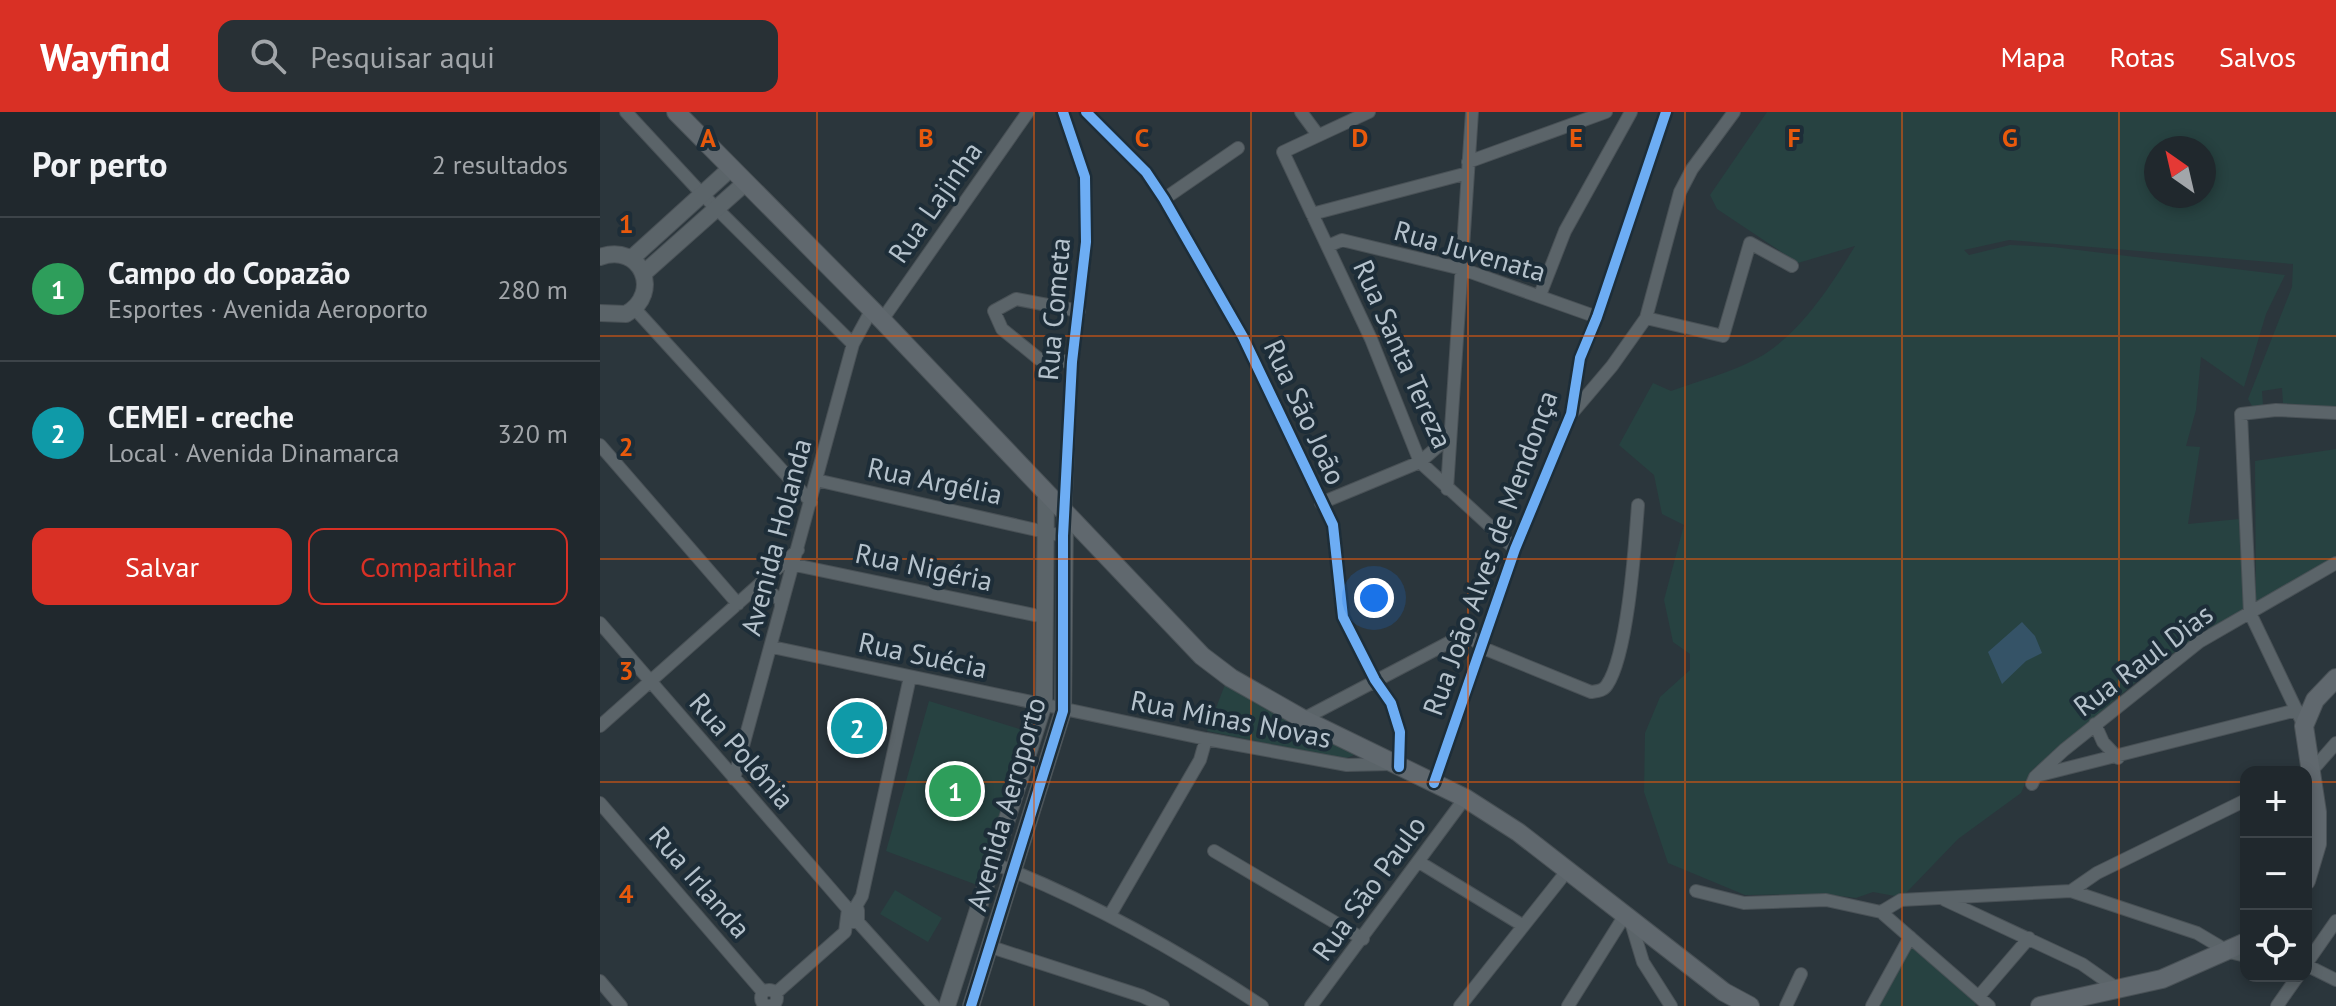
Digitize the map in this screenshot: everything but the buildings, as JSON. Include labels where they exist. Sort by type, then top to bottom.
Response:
[{"type":"main road","points":[[676,112],[744,184],[877,314],[1202,656],[1231,678],[1303,719],[1465,798],[1518,832],[1724,992],[1750,1006]]},
{"type":"main road","points":[[2307,766],[2300,718],[2336,678]]},
{"type":"main road","points":[[2312,791],[2317,812],[2317,844],[2312,861]]},
{"type":"main road","points":[[2040,1006],[2162,979],[2238,954]]},
{"type":"street","points":[[626,112],[702,194],[853,344]]},
{"type":"street","name":"Rua Lajinha","points":[[877,314],[1028,112]]},
{"type":"street","name":"Rua São João","points":[[1086,112],[1146,172],[1164,199],[1243,337],[1333,525],[1343,617],[1375,680],[1391,703],[1400,732],[1395,766]]},
{"type":"street","points":[[1301,112],[1318,135],[1369,112]]},
{"type":"street","points":[[1447,489],[1472,112]]},
{"type":"street","points":[[1312,214],[1468,167],[1606,112]]},
{"type":"street","points":[[1540,295],[1565,231],[1631,112]]},
{"type":"street","name":"Rua João Alves de Mendonça","points":[[1434,783],[1515,549],[1571,414],[1580,358],[1597,317],[1666,112]]},
{"type":"street","points":[[1571,414],[1612,366],[1646,318],[1680,192],[1692,169],[1734,112]]},
{"type":"street","name":"Rua Cometa","points":[[1065,113],[1085,177],[1086,242],[1072,362],[1065,514]]},
{"type":"street","name":"Rua Santa Tereza","points":[[1318,135],[1283,152],[1371,339],[1420,462],[1515,549]]},
{"type":"street","points":[[1164,199],[1238,148]]},
{"type":"street","points":[[632,258],[730,169]]},
{"type":"street","points":[[644,273],[744,184]]},
{"type":"street","name":"Rua Juvenata","points":[[1328,246],[1342,240],[1462,269],[1597,317]]},
{"type":"street","points":[[1646,318],[1723,336],[1750,243],[1792,266]]},
{"type":"street","points":[[600,257],[616,253],[632,258],[644,273],[647,286],[635,309],[616,317],[600,313]]},
{"type":"street","points":[[1072,362],[1039,359],[1002,329],[994,311],[1016,299],[1079,311]]},
{"type":"street","points":[[635,309],[811,502]]},
{"type":"street","name":"Avenida Holanda","points":[[734,779],[800,548],[853,344],[877,314]]},
{"type":"street","points":[[2064,750],[2065,760],[2072,769],[2300,718],[2250,613],[2241,414],[2336,413]]},
{"type":"street","points":[[1321,503],[1420,462],[1450,436]]},
{"type":"street","points":[[600,445],[738,604]]},
{"type":"street","name":"Rua Argélia","points":[[816,480],[1063,536]]},
{"type":"street","name":"Avenida Aeroporto","points":[[947,1006],[1044,704],[1046,495]]},
{"type":"street","points":[[1303,719],[1467,633],[1483,648],[1591,692],[1606,687],[1620,641],[1633,578],[1638,505]]},
{"type":"street","name":"Avenida Aeroporto","points":[[971,1006],[1063,711],[1065,514]]},
{"type":"street","points":[[600,726],[800,548]]},
{"type":"street","name":"Rua Raul Dias","points":[[2072,769],[2034,781],[2064,750],[2199,642],[2336,563]]},
{"type":"street","name":"Rua Nigéria","points":[[795,565],[1044,617]]},
{"type":"street","points":[[754,591],[774,595],[781,601],[781,608]]},
{"type":"street","name":"Rua Polônia","points":[[600,623],[934,1006]]},
{"type":"street","name":"Rua Suécia","points":[[772,647],[1044,704],[1063,711]]},
{"type":"street","points":[[769,1001],[845,932],[862,896],[910,677]]},
{"type":"street","name":"Rua Minas Novas","points":[[1063,711],[1347,765],[1395,766]]},
{"type":"street","points":[[2095,724],[2103,742],[2118,758]]},
{"type":"street","points":[[1110,915],[1200,760],[1206,739]]},
{"type":"street","points":[[2312,770],[2336,743]]},
{"type":"street","name":"Rua São Paulo","points":[[1311,1006],[1465,798]]},
{"type":"street","name":"Rua Irlanda","points":[[600,803],[769,1001]]},
{"type":"street","points":[[2071,891],[2097,873],[2240,803]]},
{"type":"street","points":[[1214,851],[1363,939]]},
{"type":"street","points":[[1419,862],[1522,925]]},
{"type":"street","points":[[995,864],[1110,915],[1199,964],[1262,1006]]},
{"type":"street","points":[[1460,1006],[1567,871]]},
{"type":"street","points":[[1696,891],[1744,903],[1826,900],[1881,912],[1985,1001],[2029,938]]},
{"type":"street","points":[[1881,912],[1901,900],[2071,891],[2197,933],[2238,954]]},
{"type":"street","points":[[1942,899],[2082,964],[2119,990]]},
{"type":"street","points":[[1568,1006],[1628,917]]},
{"type":"street","points":[[1628,917],[1643,962],[1671,1006]]},
{"type":"street","points":[[2312,956],[2336,921]]},
{"type":"street","points":[[1872,1006],[1910,937]]},
{"type":"street","points":[[991,947],[1142,996],[1163,1006]]},
{"type":"street","points":[[2312,968],[2336,980]]},
{"type":"street","points":[[1786,1006],[1801,974]]},
{"type":"street","points":[[600,981],[621,1006]]},
{"type":"street","points":[[2277,1006],[2294,982]]},
{"type":"green space","points":[[1767,112],[2336,112],[2336,409],[2283,403],[2282,388],[2262,391],[2263,406],[2252,406],[2248,399],[2292,287],[2293,264],[2009,240],[1964,250],[1969,255],[2010,245],[2053,247],[2285,275],[2266,314],[2244,387],[2201,357],[2196,410],[2186,446],[2200,447],[2188,524],[2239,519],[2246,611],[2163,659],[2030,772],[2021,793],[1958,839],[1906,893],[1895,896],[1873,892],[1856,898],[1825,894],[1745,895],[1668,863],[1644,792],[1645,733],[1660,697],[1690,670],[1690,654],[1673,642],[1664,600],[1684,525],[1662,514],[1654,475],[1619,445],[1653,383],[1671,391],[1737,368],[1773,348],[1813,308],[1855,246],[1798,263],[1717,209],[1710,195]]},
{"type":"green space","points":[[2336,449],[2336,556],[2256,603],[2255,461]]},
{"type":"green space","points":[[1226,682],[1360,752],[1345,759],[1207,731]]},
{"type":"green space","points":[[929,701],[1026,731],[977,885],[886,851]]},
{"type":"green space","points":[[895,890],[942,918],[928,942],[880,914]]},
{"type":"green space","points":[[1912,947],[1978,999],[1975,1006],[1878,1006]]},
{"type":"water","points":[[2022,622],[2035,636],[2042,653],[2026,661],[2002,684],[1988,652]]},
{"type":"cycle path","points":[[971,1006],[1063,711],[1063,536],[1072,362],[1086,242],[1085,177],[1063,112]]},
{"type":"cycle path","points":[[1086,112],[1146,172],[1164,199],[1243,337],[1333,525],[1343,617],[1375,680],[1391,703],[1400,732],[1399,767]]},
{"type":"cycle path","points":[[1434,783],[1515,549],[1571,414],[1580,358],[1597,317],[1666,112]]},
{"type":"place","name":"CEMEI - creche","points":[[857,728]]},
{"type":"place","name":"Campo do Copazão","points":[[955,791]]}]
